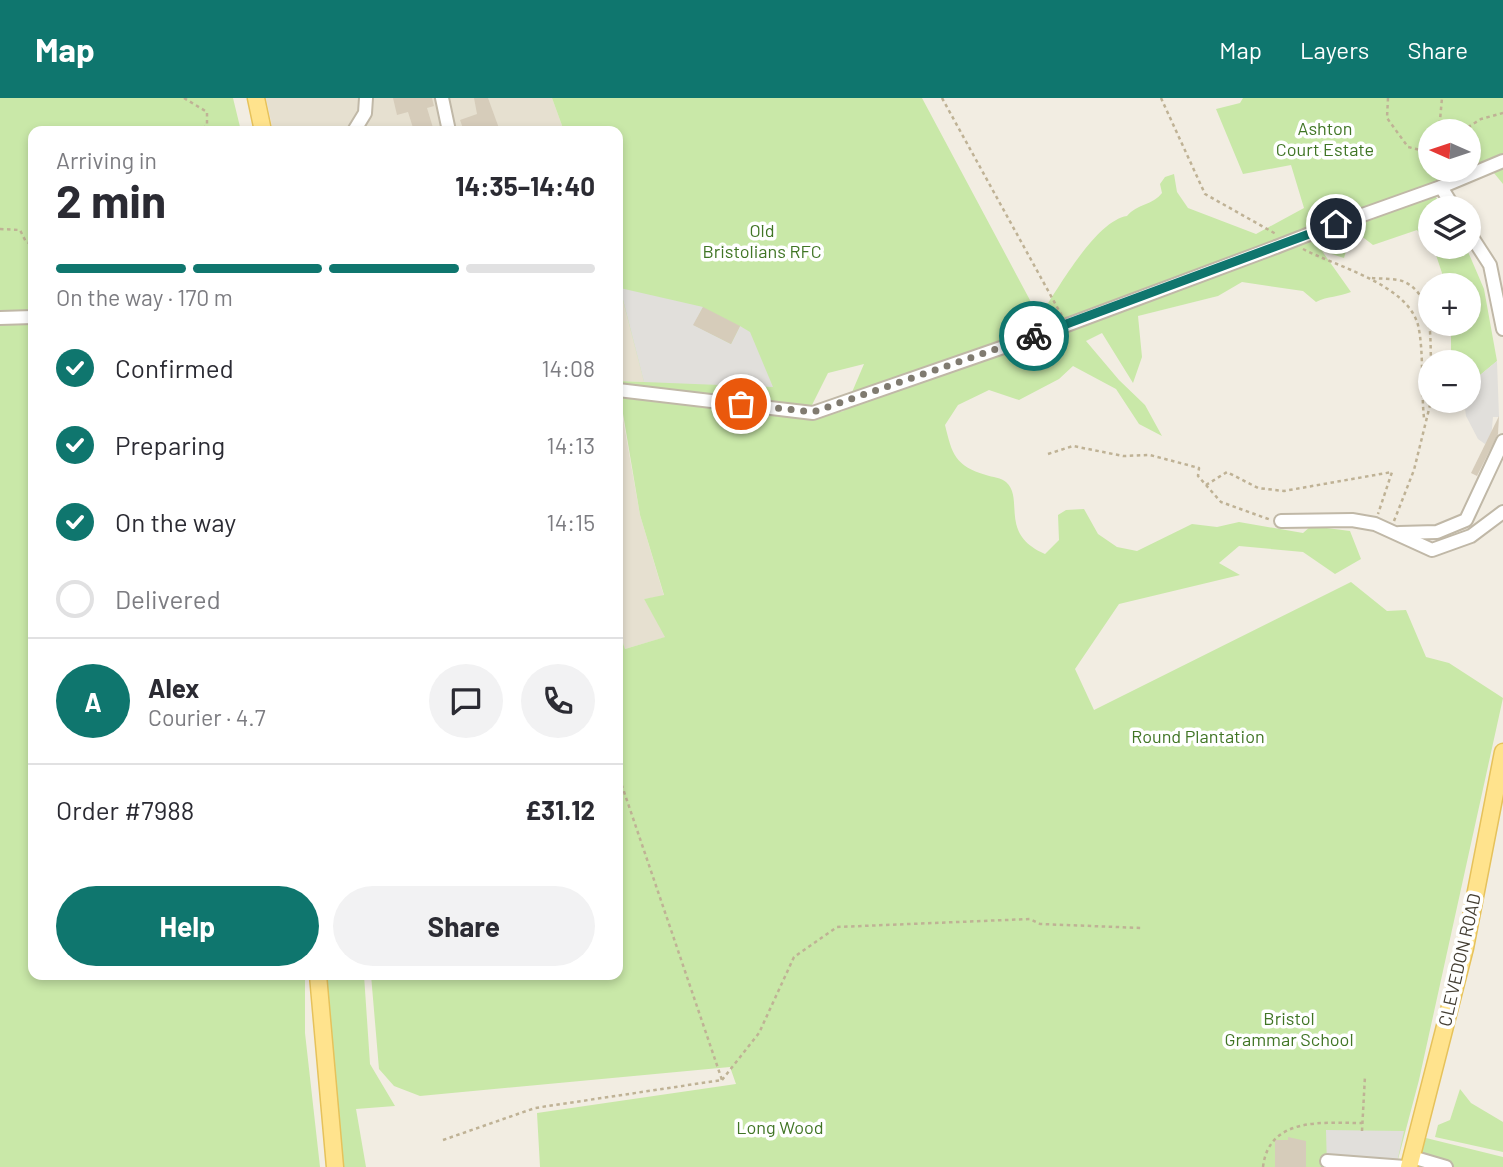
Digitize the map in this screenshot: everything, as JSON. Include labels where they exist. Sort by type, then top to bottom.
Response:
[{"type":"main road","points":[[256,98],[261,126]]},
{"type":"main road","name":"CLEVEDON ROAD","points":[[1409,1164],[1465,948],[1503,752]]},
{"type":"main road","points":[[318,980],[335,1167]]},
{"type":"street","points":[[357,126],[365,113],[366,98]]},
{"type":"street","points":[[442,98],[448,126]]},
{"type":"street","points":[[623,391],[813,412],[1067,325],[1279,242],[1441,187],[1503,161]]},
{"type":"street","points":[[1441,187],[1447,196]]},
{"type":"street","points":[[1481,251],[1490,265],[1503,275]]},
{"type":"street","points":[[1490,265],[1503,329]]},
{"type":"street","points":[[0,318],[28,317]]},
{"type":"street","points":[[1393,532],[1437,532],[1466,520],[1503,441]]},
{"type":"street","points":[[1281,521],[1352,520],[1375,524],[1432,550],[1471,536],[1503,512]]},
{"type":"street","points":[[1327,1161],[1446,1167]]},
{"type":"path","points":[[184,98],[207,112],[206,126]]},
{"type":"path","points":[[942,98],[1067,325]]},
{"type":"path","points":[[1161,98],[1205,194],[1279,242]]},
{"type":"path","points":[[1388,98],[1387,118],[1408,147],[1418,149]]},
{"type":"path","points":[[1440,119],[1442,98]]},
{"type":"path","points":[[1481,119],[1503,113]]},
{"type":"path","points":[[0,229],[19,230],[28,243]]},
{"type":"path","points":[[1294,244],[1368,277],[1406,304],[1418,325],[1424,418]]},
{"type":"path","points":[[1368,277],[1404,282],[1423,298],[1430,324],[1431,350]]},
{"type":"path","points":[[1393,532],[1414,470],[1426,413]]},
{"type":"path","points":[[1048,454],[1073,446],[1123,456],[1150,455],[1199,467],[1198,476],[1221,502],[1260,518],[1281,521]]},
{"type":"path","points":[[1206,485],[1227,472],[1258,488],[1284,491],[1392,472],[1375,524]]},
{"type":"path","points":[[623,789],[722,1080]]},
{"type":"path","points":[[443,1140],[535,1108],[722,1080],[759,1033],[794,957],[837,927],[1030,919],[1040,924],[1142,928]]},
{"type":"path","points":[[1362,1131],[1365,1076]]},
{"type":"path","points":[[1263,1167],[1266,1150],[1273,1140],[1304,1123],[1362,1123]]},
{"type":"shaded area","points":[[266,98],[552,98],[562,126],[272,126]]},
{"type":"shaded area","points":[[623,289],[703,307],[694,325],[731,344],[740,326],[750,332],[773,387],[644,382],[623,300]]},
{"type":"shaded area","points":[[623,300],[644,382],[623,381]]},
{"type":"shaded area","points":[[1497,361],[1499,417],[1493,417],[1491,439],[1485,444],[1478,439],[1466,413],[1481,413],[1481,374]]},
{"type":"shaded area","points":[[623,419],[640,515],[664,596],[644,599],[666,637],[625,649]]},
{"type":"shaded area","points":[[1326,1130],[1404,1131],[1396,1167],[1327,1167]]},
{"type":"green space","points":[[0,98],[233,98],[240,126],[28,126],[28,980],[305,980],[305,1033],[320,1167],[0,1167]]},
{"type":"green space","points":[[552,98],[922,98],[1039,317],[1090,243],[1115,221],[1158,197],[1162,193],[1160,184],[1165,177],[1174,174],[1177,192],[1188,208],[1256,234],[1304,208],[1291,165],[1243,174],[1216,109],[1240,103],[1243,98],[1503,98],[1503,184],[1489,167],[1481,170],[1481,119],[1418,119],[1418,182],[1453,182],[1432,191],[1435,196],[1418,196],[1418,231],[1373,245],[1360,235],[1350,238],[1344,258],[1322,251],[1351,292],[1316,302],[1303,291],[1242,282],[1218,296],[1138,316],[1142,357],[1133,383],[1102,333],[1086,341],[1119,380],[1145,405],[1162,436],[1139,424],[1116,389],[1073,366],[1059,379],[1019,400],[989,390],[958,405],[945,425],[950,444],[961,463],[1006,482],[1014,498],[1017,527],[1022,537],[1045,554],[1059,540],[1058,515],[1066,510],[1084,509],[1098,534],[1117,547],[1137,551],[1192,524],[1217,527],[1239,522],[1303,533],[1311,526],[1350,531],[1361,559],[1335,574],[1303,552],[1239,546],[1219,563],[1240,575],[1119,604],[1075,669],[1094,710],[1351,582],[1387,611],[1406,610],[1426,657],[1449,663],[1503,698],[1419,1080],[1396,1167],[540,1167],[537,1113],[736,1084],[730,1067],[420,1096],[394,1086],[379,1069],[371,980],[623,980],[623,643],[625,649],[665,637],[644,599],[664,595],[640,515],[623,414],[623,381],[644,382],[623,300],[623,126],[562,126]],"holes":[[[864,364],[844,411],[805,419],[828,373]]]},
{"type":"green space","points":[[1437,259],[1471,259],[1477,273],[1442,273]]},
{"type":"green space","points":[[1481,282],[1497,361],[1481,374],[1481,350],[1451,350],[1451,336],[1481,336]]},
{"type":"green space","points":[[322,980],[364,980],[370,1064],[395,1106],[356,1109],[366,1167],[341,1167]]},
{"type":"green space","points":[[1460,1089],[1471,1103],[1503,1122],[1503,1152],[1435,1137],[1438,1125],[1450,1120]]},
{"type":"green space","points":[[1426,1138],[1503,1157],[1503,1167],[1417,1167]]},
{"type":"building","points":[[393,98],[432,98],[434,106],[427,108],[432,126],[412,126],[408,112],[397,115]]},
{"type":"building","points":[[474,98],[488,98],[498,126],[462,126],[460,120],[477,114]]},
{"type":"building","name":"Old Bristolians RFC","points":[[703,307],[740,326],[731,344],[693,325]]},
{"type":"building","points":[[1499,416],[1498,434],[1477,476],[1471,473]]},
{"type":"building","points":[[1288,1137],[1306,1141],[1306,1167],[1275,1167],[1275,1140],[1288,1140]]},
{"type":"way so far","points":[[741,404],[813,412],[1034,336]]},
{"type":"route","points":[[1034,336],[1336,224]]},
{"type":"park label","name":"Ashton Court Estate","points":[[1325,139]]},
{"type":"park label","name":"Round Plantation","points":[[1198,737]]},
{"type":"park label","name":"Bristol Grammar School","points":[[1289,1030]]},
{"type":"park label","name":"Long Wood","points":[[780,1128]]}]
